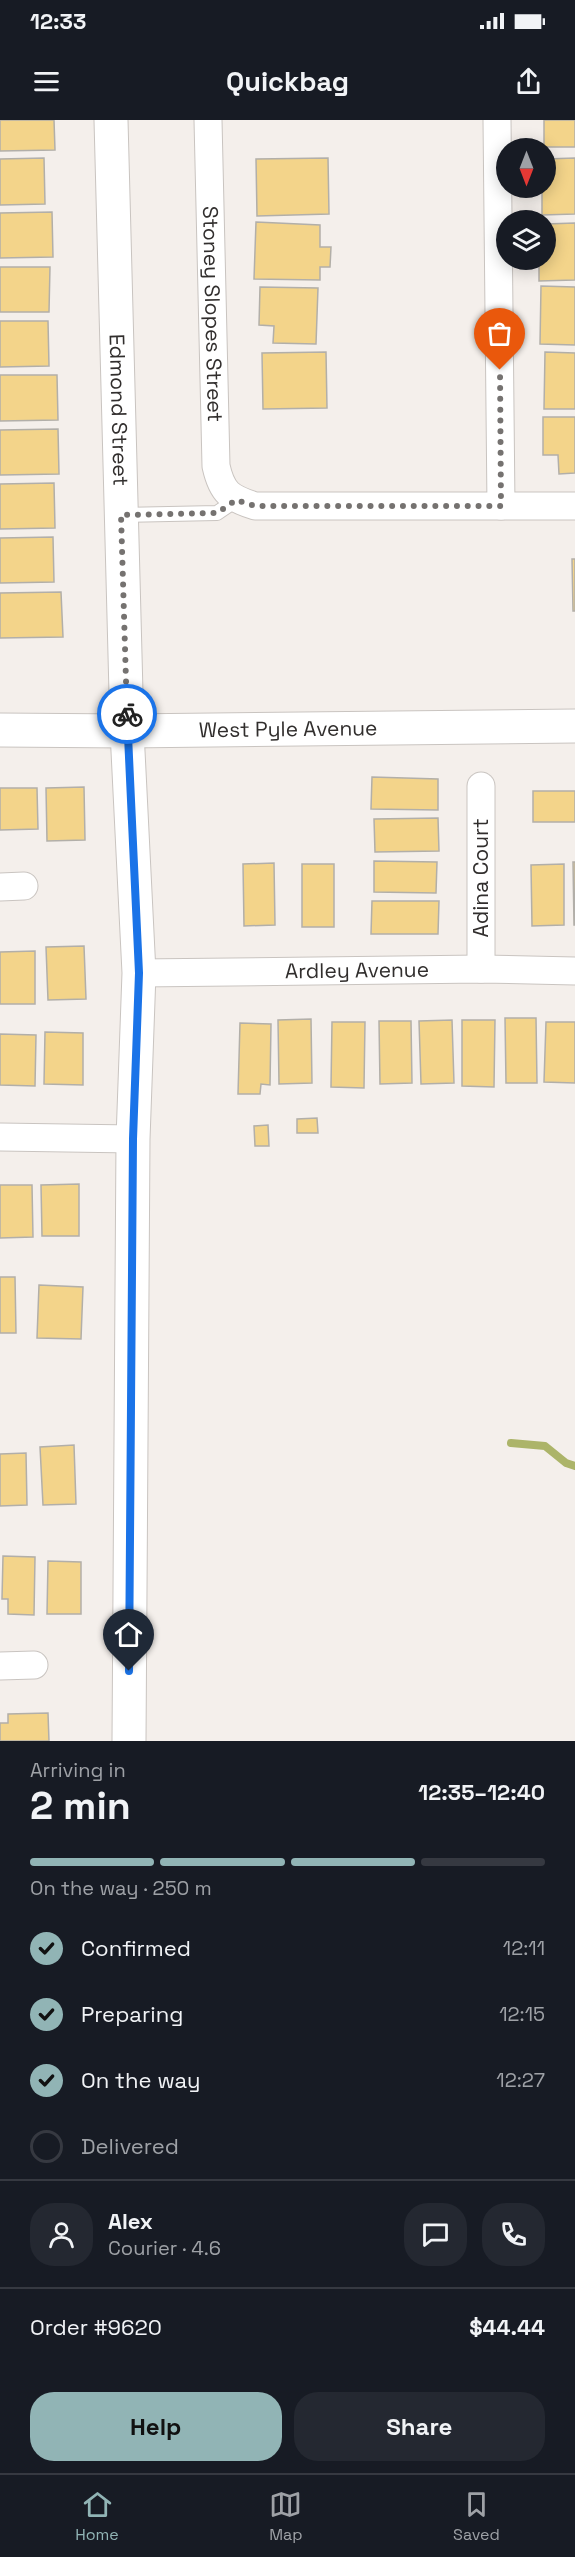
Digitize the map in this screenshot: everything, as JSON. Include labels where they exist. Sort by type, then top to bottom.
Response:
[{"type":"street","name":"Edmond Street","points":[[111,120],[127,731],[139,973],[133,1139],[129,1741]]},
{"type":"street","name":"Stoney Slopes Street","points":[[208,120],[216,466],[220,485],[236,500]]},
{"type":"street","points":[[497,120],[501,506]]},
{"type":"street","points":[[236,500],[255,506],[575,506]]},
{"type":"street","name":"West Pyle Avenue","points":[[0,730],[127,731],[575,726]]},
{"type":"street","name":"Adina Court","points":[[481,786],[481,969]]},
{"type":"street","name":"Ardley Avenue","points":[[139,973],[481,969],[575,971]]},
{"type":"street","points":[[0,1137],[133,1139]]},
{"type":"street","points":[[0,1666],[34,1665]]},
{"type":"lane","points":[[121,515],[217,513],[236,500]]},
{"type":"building","points":[[0,120],[54,120],[55,150],[0,151]]},
{"type":"building","points":[[544,120],[575,120],[575,147],[556,147],[556,138],[544,138]]},
{"type":"building","points":[[44,158],[45,204],[0,205],[0,159]]},
{"type":"building","points":[[328,158],[329,214],[257,216],[256,159]]},
{"type":"building","points":[[575,158],[575,214],[556,215],[556,210],[542,210],[542,198],[556,198],[556,159]]},
{"type":"building","points":[[52,212],[53,257],[0,258],[0,213]]},
{"type":"building","points":[[256,222],[320,225],[320,247],[331,247],[330,267],[320,267],[320,280],[254,279]]},
{"type":"building","points":[[575,223],[575,280],[539,281],[539,270],[556,270],[556,224]]},
{"type":"building","points":[[0,267],[50,267],[49,312],[0,312]]},
{"type":"building","points":[[541,286],[575,287],[575,345],[540,344]]},
{"type":"building","points":[[260,287],[318,288],[316,344],[273,343],[274,326],[259,325]]},
{"type":"building","points":[[0,321],[48,321],[49,366],[0,367]]},
{"type":"building","points":[[326,352],[327,408],[263,409],[262,353]]},
{"type":"building","points":[[545,352],[575,353],[575,409],[544,409]]},
{"type":"building","points":[[0,375],[57,375],[58,420],[0,421]]},
{"type":"building","points":[[543,417],[575,417],[575,473],[559,474],[558,455],[543,455]]},
{"type":"building","points":[[58,429],[59,474],[0,475],[0,430]]},
{"type":"building","points":[[54,483],[55,528],[0,529],[0,484]]},
{"type":"building","points":[[53,537],[54,582],[0,583],[0,538]]},
{"type":"building","points":[[572,559],[575,559],[575,611],[573,611]]},
{"type":"building","points":[[61,592],[63,637],[0,638],[0,593]]},
{"type":"building","points":[[372,777],[438,779],[438,810],[371,809]]},
{"type":"building","points":[[84,787],[85,840],[47,841],[46,788]]},
{"type":"building","points":[[0,788],[37,788],[38,829],[0,830]]},
{"type":"building","points":[[533,791],[575,791],[575,822],[533,822]]},
{"type":"building","points":[[438,818],[439,851],[375,852],[374,819]]},
{"type":"building","points":[[374,861],[437,862],[436,893],[374,892]]},
{"type":"building","points":[[573,862],[575,862],[575,925],[574,925]]},
{"type":"building","points":[[274,863],[275,925],[244,926],[243,864]]},
{"type":"building","points":[[302,864],[334,864],[334,927],[302,927]]},
{"type":"building","points":[[564,864],[564,925],[532,926],[531,865]]},
{"type":"building","points":[[372,901],[439,901],[438,934],[371,934]]},
{"type":"building","points":[[84,946],[86,999],[48,1000],[46,947]]},
{"type":"building","points":[[35,951],[35,1004],[0,1004],[0,952]]},
{"type":"building","points":[[505,1018],[536,1018],[537,1083],[506,1083]]},
{"type":"building","points":[[311,1019],[312,1083],[279,1084],[278,1020]]},
{"type":"building","points":[[452,1020],[454,1083],[421,1084],[419,1021]]},
{"type":"building","points":[[462,1020],[495,1020],[494,1087],[462,1086]]},
{"type":"building","points":[[379,1021],[411,1021],[412,1083],[380,1084]]},
{"type":"building","points":[[332,1022],[365,1022],[364,1088],[331,1087]]},
{"type":"building","points":[[546,1022],[575,1022],[575,1083],[544,1082]]},
{"type":"building","points":[[240,1023],[271,1024],[270,1085],[261,1084],[260,1094],[238,1094]]},
{"type":"building","points":[[45,1032],[83,1033],[83,1085],[44,1084]]},
{"type":"building","points":[[0,1034],[36,1035],[35,1086],[0,1085]]},
{"type":"building","points":[[317,1118],[318,1133],[297,1133],[297,1119]]},
{"type":"building","points":[[268,1125],[269,1146],[255,1146],[254,1126]]},
{"type":"building","points":[[79,1184],[79,1236],[42,1236],[41,1185]]},
{"type":"building","points":[[0,1185],[32,1185],[33,1237],[0,1238]]},
{"type":"building","points":[[0,1277],[15,1277],[16,1333],[0,1333]]},
{"type":"building","points":[[39,1285],[83,1287],[81,1339],[37,1338]]},
{"type":"building","points":[[74,1445],[76,1504],[43,1505],[40,1447]]},
{"type":"building","points":[[26,1453],[27,1505],[0,1506],[0,1454]]},
{"type":"building","points":[[3,1556],[35,1557],[34,1615],[8,1614],[8,1599],[2,1599]]},
{"type":"building","points":[[48,1561],[81,1562],[81,1614],[47,1614]]},
{"type":"building","points":[[48,1713],[49,1741],[0,1741],[0,1723],[8,1723],[8,1714]]},
{"type":"waterway","points":[[511,1443],[545,1446],[566,1463],[575,1466]]},
{"type":"way so far","points":[[127,714],[121,515],[217,513],[236,500],[255,506],[501,506],[500,370]]},
{"type":"route","points":[[127,714],[139,973],[133,1139],[129,1671]]}]
